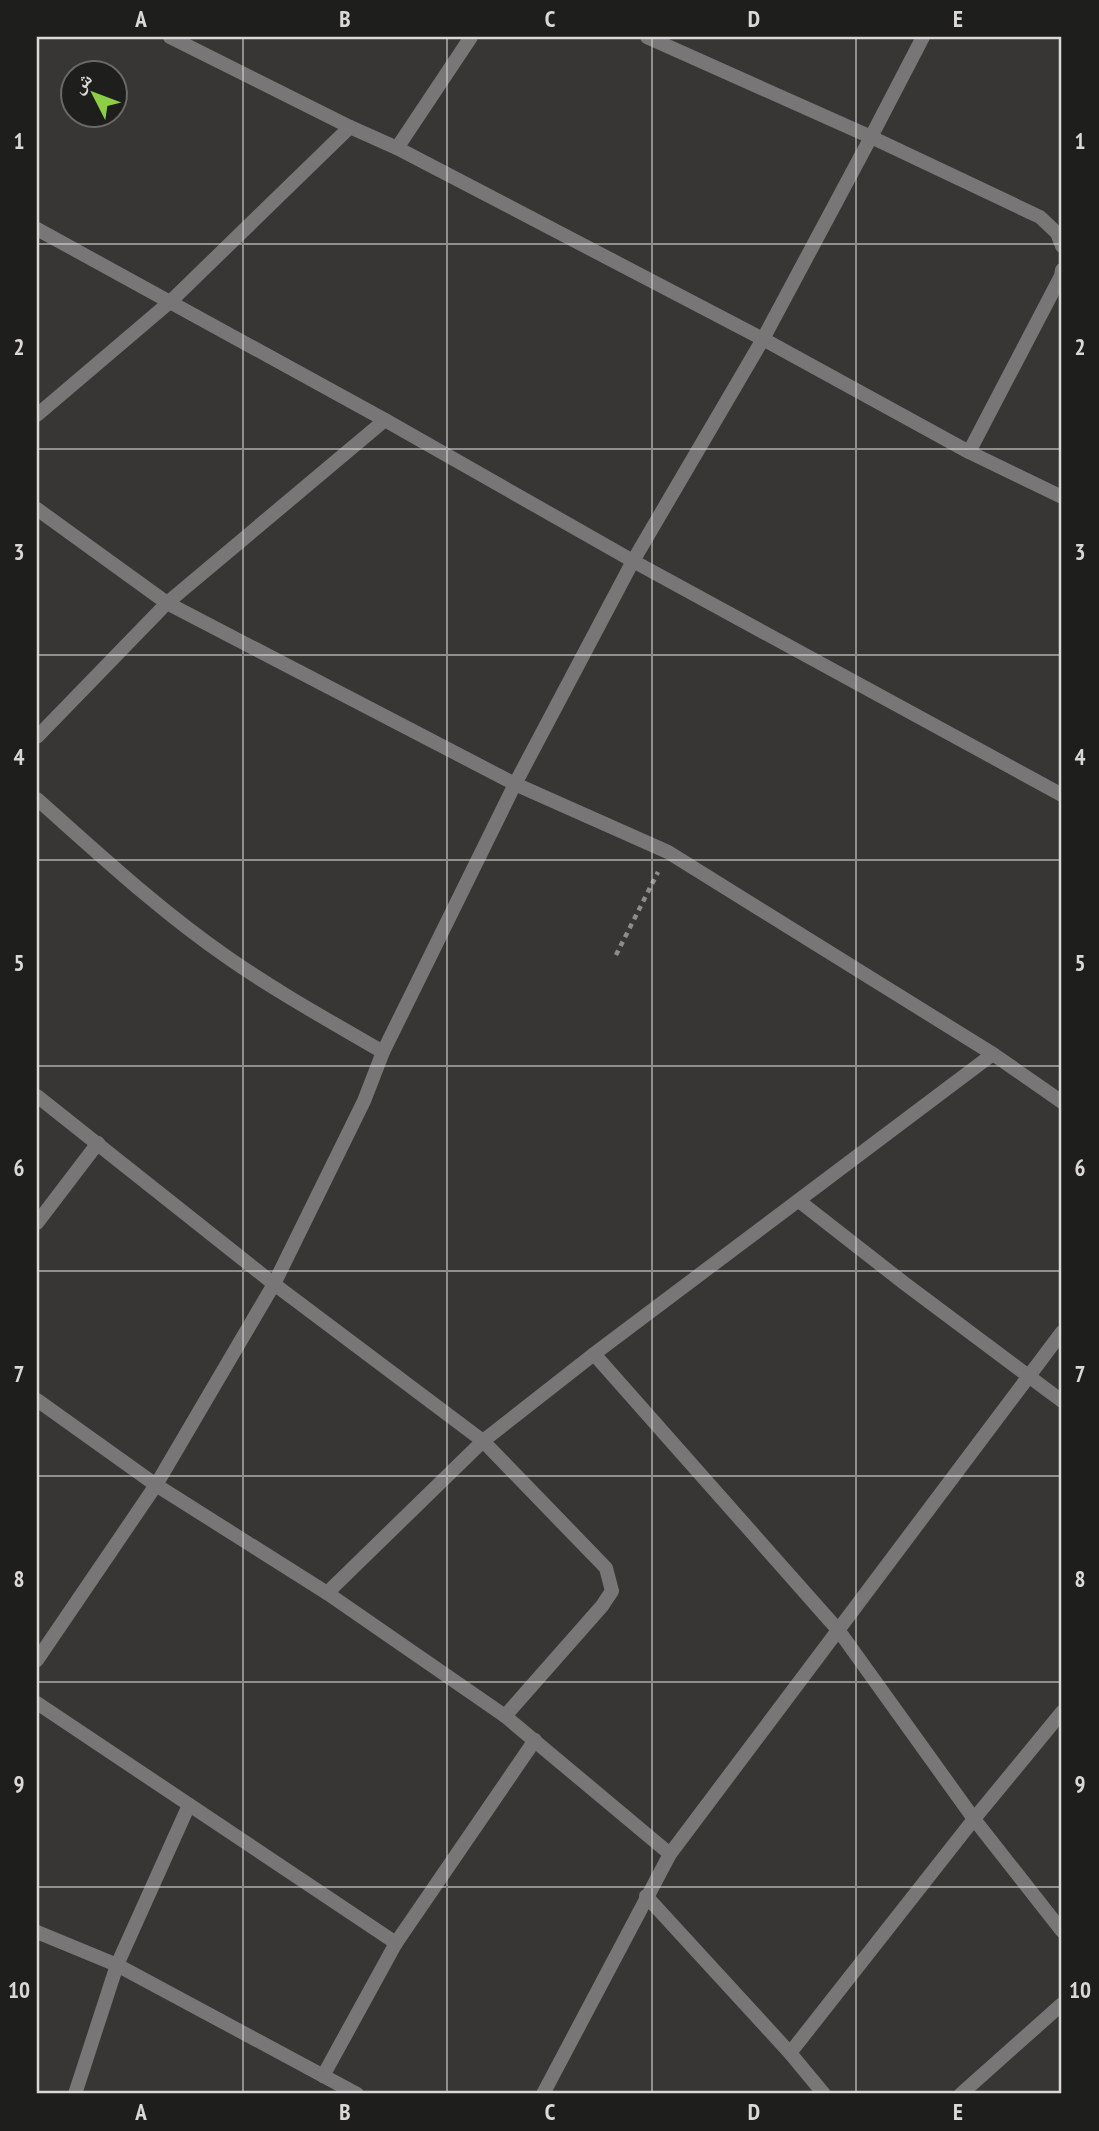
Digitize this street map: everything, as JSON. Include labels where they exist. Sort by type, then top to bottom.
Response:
[{"type":"street","points":[[170,37],[198,43],[350,127],[397,148],[764,339],[969,452],[1062,496]]},
{"type":"street","points":[[397,148],[471,37]]},
{"type":"street","points":[[648,37],[872,137],[1040,217],[1057,233],[1062,246]]},
{"type":"street","points":[[37,1660],[156,1485],[274,1284],[364,1101],[383,1052],[515,784],[633,561],[764,339],[923,37]]},
{"type":"street","points":[[37,415],[171,302],[350,127]]},
{"type":"street","points":[[37,229],[385,419],[633,561],[1062,795]]},
{"type":"street","points":[[969,452],[1062,270]]},
{"type":"street","points":[[37,737],[167,603],[385,419]]},
{"type":"street","points":[[37,509],[167,603],[515,784],[668,852],[993,1054],[1062,1102]]},
{"type":"street","points":[[37,799],[149,898],[225,956],[296,1002],[383,1052]]},
{"type":"street","points":[[327,1593],[483,1441],[594,1354],[993,1054]]},
{"type":"street","points":[[37,1096],[274,1284],[483,1441],[606,1568],[612,1591],[602,1606],[505,1716]]},
{"type":"street","points":[[37,1223],[98,1143]]},
{"type":"street","points":[[799,1201],[1062,1401]]},
{"type":"street","points":[[543,2094],[670,1854],[1062,1332]]},
{"type":"street","points":[[594,1354],[839,1631],[974,1819],[1062,1931]]},
{"type":"street","points":[[37,1400],[156,1485],[327,1593],[505,1716],[670,1854]]},
{"type":"street","points":[[37,1703],[396,1943]]},
{"type":"street","points":[[790,2053],[1062,1712]]},
{"type":"street","points":[[323,2076],[396,1943],[535,1740]]},
{"type":"street","points":[[75,2094],[117,1965],[189,1805]]},
{"type":"street","points":[[646,1896],[790,2053],[824,2094]]},
{"type":"street","points":[[37,1931],[117,1965],[357,2094]]},
{"type":"street","points":[[961,2094],[1062,2004]]},
{"type":"path","points":[[616,955],[668,852]]}]
